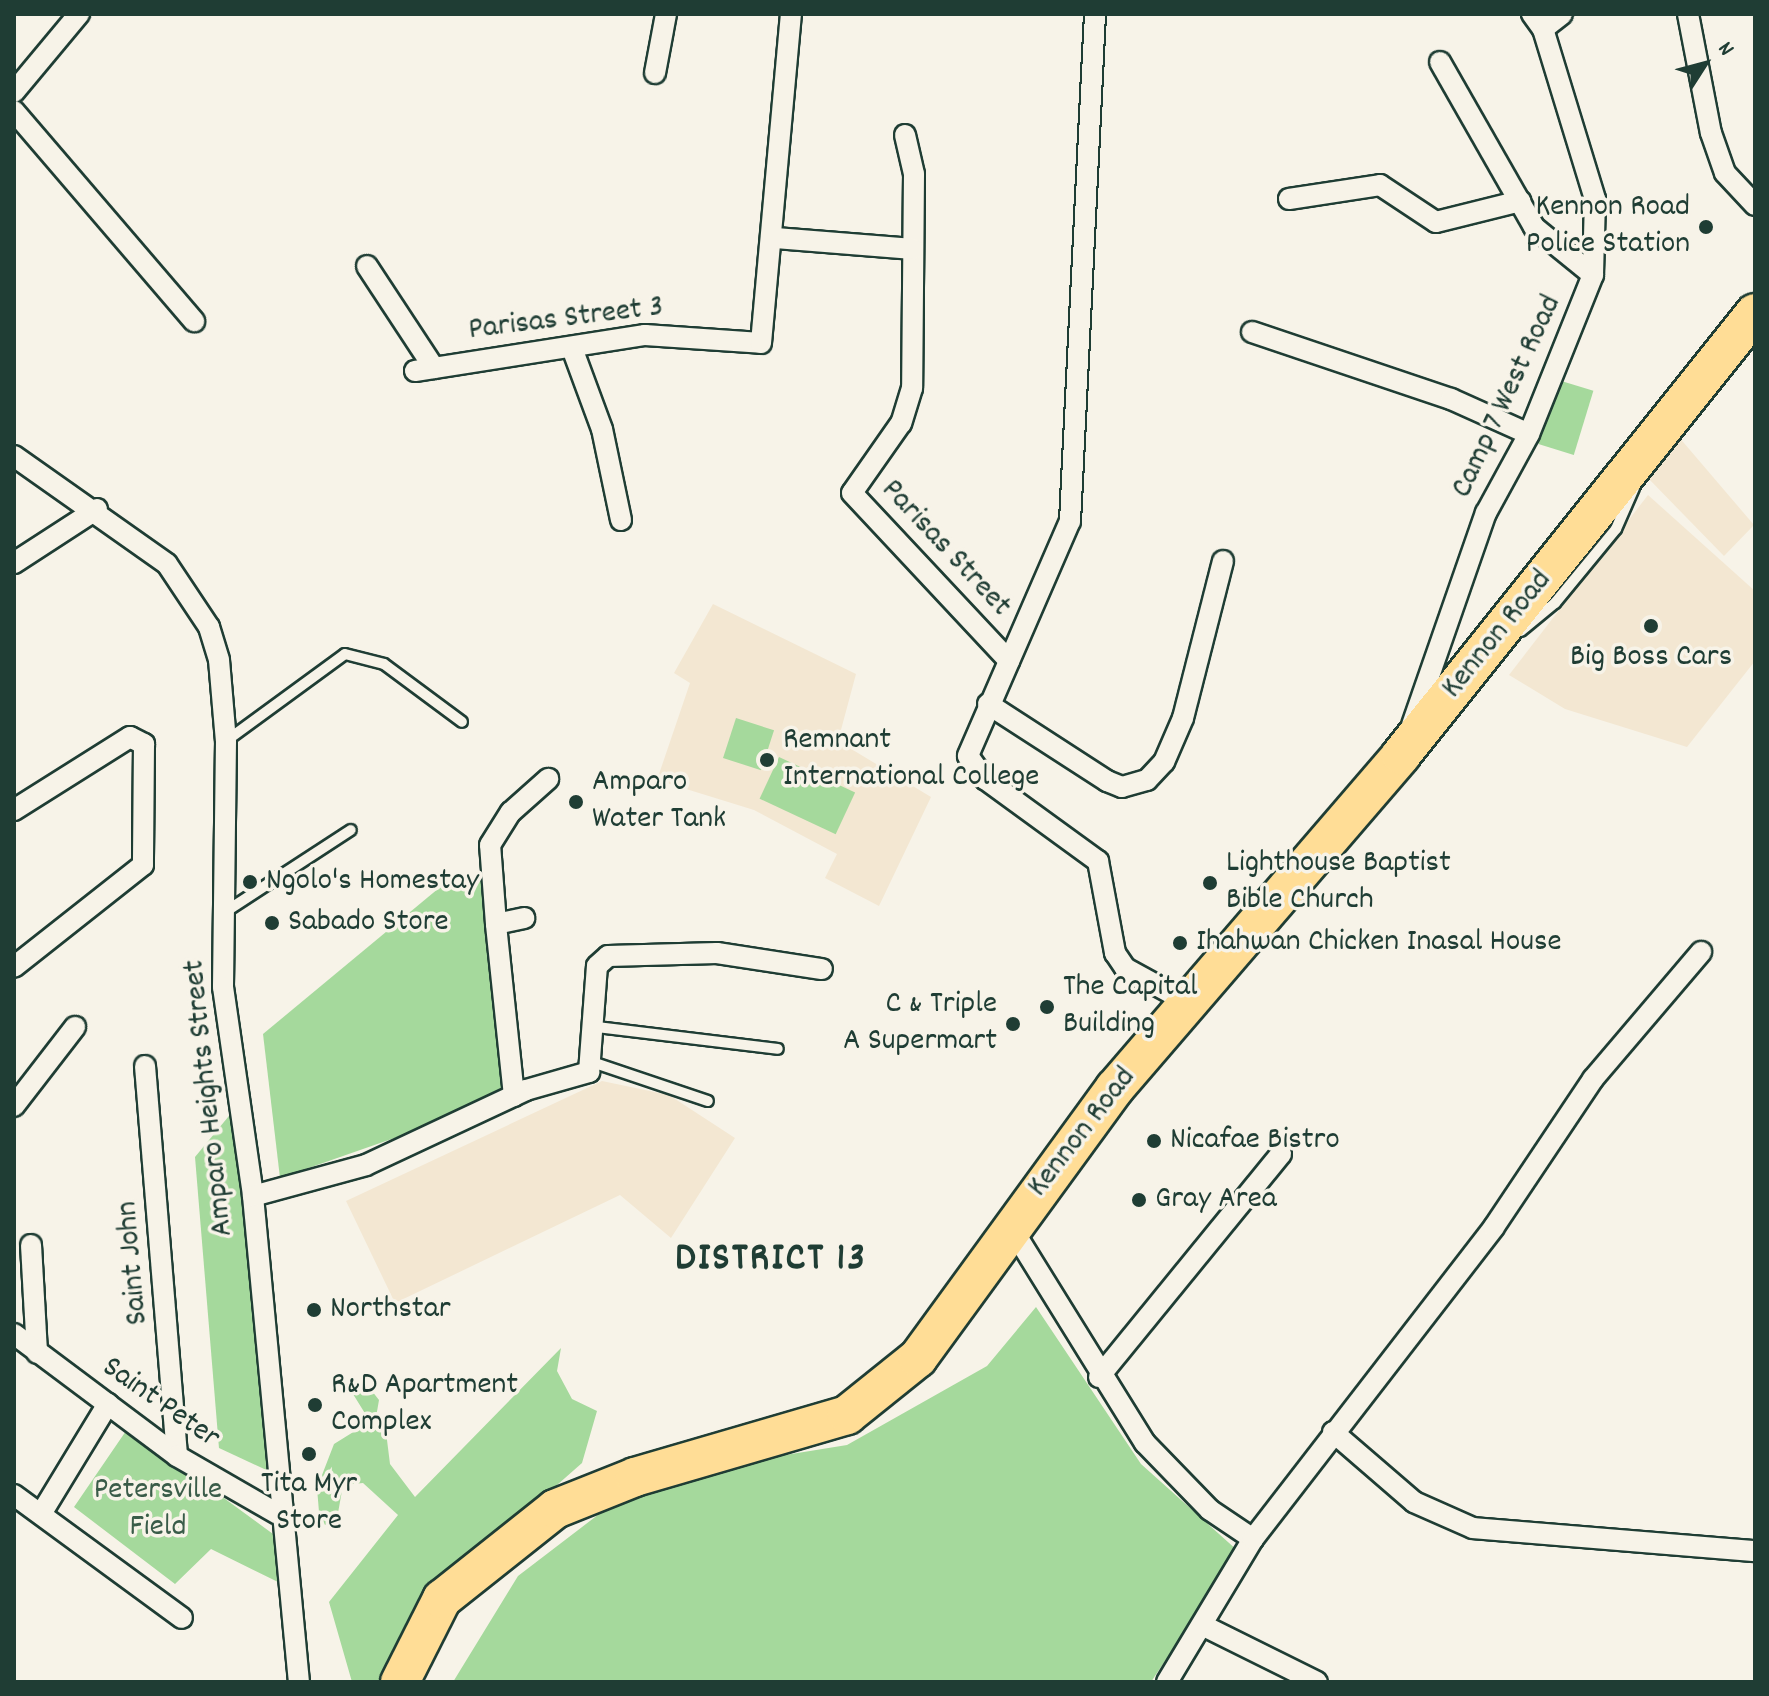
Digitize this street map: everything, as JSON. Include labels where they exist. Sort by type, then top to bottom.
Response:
[{"type":"highway","name":"Kennon Road","points":[[400,1682],[442,1599],[555,1509],[861,1408],[918,1358],[1189,1003],[1401,755],[1755,313]]},
{"type":"street","points":[[14,92],[79,14]]},
{"type":"street","points":[[655,73],[666,14]]},
{"type":"street","points":[[791,14],[776,238],[913,249],[914,174],[905,135]]},
{"type":"street","points":[[1009,661],[1070,521],[1095,14]]},
{"type":"street","points":[[1537,21],[1562,14]]},
{"type":"street","points":[[1688,14],[1716,146],[1725,173],[1755,205]]},
{"type":"street","name":"Camp 7 West Road","points":[[1401,755],[1486,513],[1529,434],[1593,275],[1595,199],[1537,21]]},
{"type":"street","points":[[1440,62],[1534,227],[1593,275]]},
{"type":"street","points":[[14,111],[194,321]]},
{"type":"street","points":[[1289,199],[1380,185],[1436,222],[1520,201]]},
{"type":"street","name":"Parisas Street 3","points":[[367,266],[424,370],[678,335],[758,345],[776,238]]},
{"type":"street","name":"Parisas Street","points":[[913,249],[909,404],[852,493],[1009,661],[969,743],[972,768],[1098,861],[1115,953],[1125,968],[1189,1003]]},
{"type":"street","points":[[1252,332],[1451,399],[1529,434]]},
{"type":"street","points":[[572,348],[598,414],[621,520]]},
{"type":"street","name":"Amparo Heights Street","points":[[14,456],[97,509],[167,564],[209,627],[226,741],[223,987],[253,1196],[278,1514],[299,1682]]},
{"type":"street","points":[[14,563],[97,509]]},
{"type":"street","points":[[988,704],[1107,781],[1122,787],[1147,780],[1164,762],[1186,710],[1223,561]]},
{"type":"street","points":[[14,810],[130,737],[144,744],[143,865],[14,967]]},
{"type":"street","points":[[514,1096],[490,845],[511,812],[548,779]]},
{"type":"street","points":[[496,924],[524,918]]},
{"type":"street","points":[[1167,1682],[1204,1626],[1253,1539],[1494,1227],[1593,1079],[1701,952]]},
{"type":"street","points":[[253,1196],[366,1165],[514,1096],[583,1075],[595,1063],[597,966],[608,956],[717,953],[822,969]]},
{"type":"street","points":[[14,1106],[75,1027]]},
{"type":"street","name":"Saint John","points":[[145,1066],[177,1456]]},
{"type":"street","points":[[1099,1377],[1281,1154]]},
{"type":"street","points":[[1010,1239],[1099,1377],[1167,1469],[1253,1539]]},
{"type":"street","points":[[31,1245],[37,1353]]},
{"type":"street","name":"Saint Peter","points":[[14,1334],[177,1456],[278,1514]]},
{"type":"street","points":[[41,1514],[108,1404]]},
{"type":"street","points":[[1333,1432],[1414,1502],[1473,1528],[1755,1551]]},
{"type":"street","points":[[14,1495],[182,1618]]},
{"type":"street","points":[[1204,1626],[1317,1682]]},
{"type":"lane","points":[[226,741],[345,654],[384,664],[462,722]]},
{"type":"lane","points":[[223,913],[351,830]]},
{"type":"lane","points":[[597,1027],[778,1049]]},
{"type":"lane","points":[[595,1063],[708,1101]]},
{"type":"shaded area","points":[[1678,436],[1754,525],[1724,556],[1646,476]]},
{"type":"shaded area","name":"Big Boss Cars","points":[[1648,495],[1755,591],[1755,661],[1687,747],[1565,709],[1509,675]]},
{"type":"shaded area","name":"Remnant International College","points":[[713,604],[856,674],[838,741],[931,797],[879,906],[825,878],[837,854],[754,810],[657,780],[690,683],[674,673]]},
{"type":"shaded area","points":[[602,1081],[669,1095],[735,1138],[671,1238],[620,1195],[395,1303],[346,1201]]},
{"type":"green space","points":[[1558,380],[1593,391],[1574,455],[1538,444]]},
{"type":"green space","points":[[736,718],[774,730],[761,770],[723,758]]},
{"type":"green space","points":[[779,757],[855,792],[836,834],[760,799]]},
{"type":"green space","points":[[481,875],[492,904],[509,1098],[280,1178],[263,1034],[439,888]]},
{"type":"green space","name":"Petersville Field","points":[[238,1105],[275,1474],[219,1448],[195,1157]]},
{"type":"green space","points":[[1036,1307],[1141,1464],[1238,1551],[1151,1682],[453,1682],[518,1576],[620,1498],[693,1470],[847,1445],[987,1366]]},
{"type":"green space","points":[[561,1348],[557,1371],[572,1399],[597,1411],[582,1463],[439,1589],[400,1682],[352,1682],[329,1602],[398,1515],[363,1483],[343,1485],[338,1513],[325,1525],[319,1512],[317,1488],[334,1444],[363,1426],[366,1415],[353,1394],[368,1386],[379,1400],[374,1429],[386,1432],[390,1464],[415,1497]]},
{"type":"green space","name":"Petersville Field","points":[[128,1428],[284,1542],[287,1567],[278,1582],[211,1549],[175,1584],[74,1507]]},
{"type":"place","name":"Kennon Road Police Station","points":[[1706,227]]},
{"type":"place","name":"Big Boss Cars","points":[[1651,626]]},
{"type":"place","name":"Remnant International College","points":[[767,760]]},
{"type":"place","name":"Amparo Water Tank","points":[[576,802]]},
{"type":"place","name":"Ngolo's Homestay","points":[[250,882]]},
{"type":"place","name":"Lighthouse Baptist Bible Church","points":[[1210,883]]},
{"type":"place","name":"Sabado Store","points":[[272,923]]},
{"type":"place","name":"Ihahwan Chicken Inasal House","points":[[1180,943]]},
{"type":"place","name":"The Capital Building","points":[[1047,1007]]},
{"type":"place","name":"C & Triple A Supermart","points":[[1013,1024]]},
{"type":"place","name":"Nicafae Bistro","points":[[1154,1141]]},
{"type":"place","name":"Gray Area","points":[[1139,1200]]},
{"type":"place","name":"Northstar","points":[[314,1310]]},
{"type":"place","name":"R&D Apartment Complex","points":[[315,1405]]},
{"type":"place","name":"Tita Myr Store","points":[[309,1454]]},
{"type":"district","name":"DISTRICT 13","points":[[771,1261]]}]
